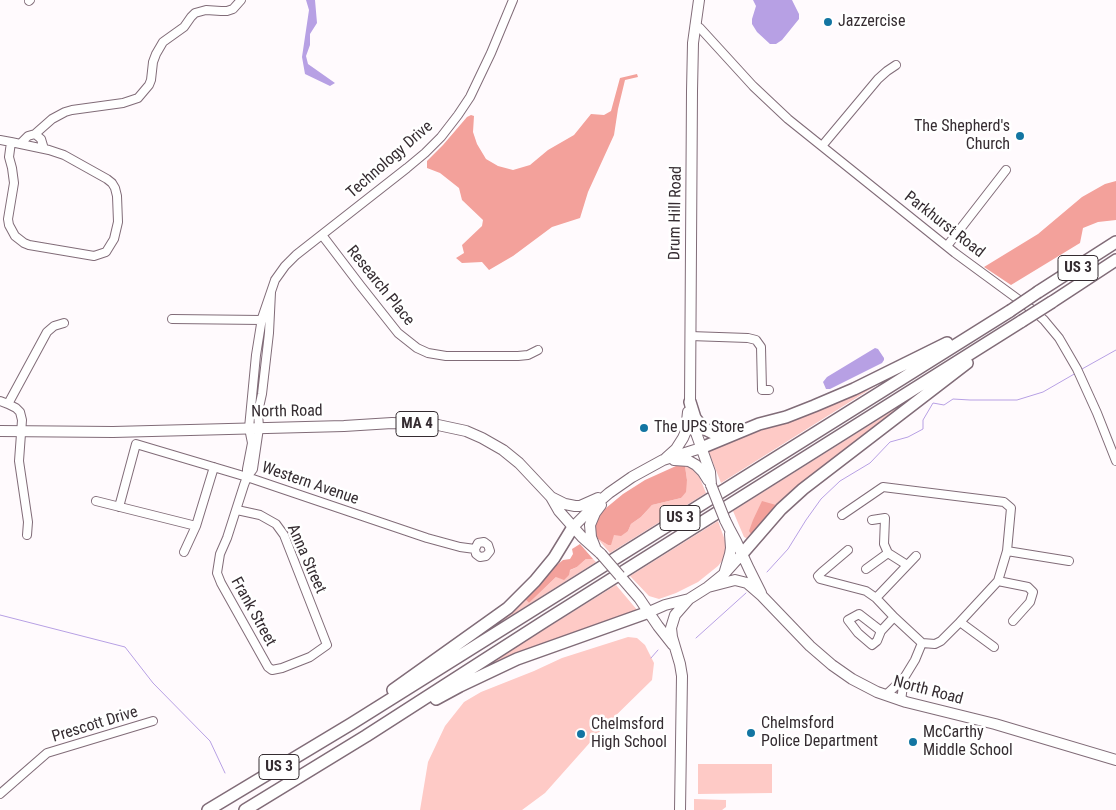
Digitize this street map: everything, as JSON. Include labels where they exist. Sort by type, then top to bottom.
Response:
[{"type":"highway","name":"US 3","points":[[208,810],[351,724],[1010,311],[1116,242]]},
{"type":"highway","name":"US 3","points":[[245,810],[366,736],[1116,260]]},
{"type":"highway","points":[[700,448],[854,389],[1010,311]]},
{"type":"highway","points":[[742,554],[777,514],[803,489],[1022,321]]},
{"type":"highway","points":[[690,402],[697,422],[710,432],[719,434],[749,428]]},
{"type":"highway","points":[[351,724],[398,686],[508,608],[548,565],[573,527]]},
{"type":"highway","points":[[366,736],[460,686],[517,659],[649,612]]},
{"type":"main road","name":"Drum Hill Road","points":[[699,0],[693,43],[690,402],[700,448],[710,472],[711,485]]},
{"type":"main road","name":"Drum Hill Road","points":[[663,460],[674,451],[683,438],[686,431],[690,402]]},
{"type":"main road","name":"North Road","points":[[0,431],[113,432],[392,423],[427,424],[454,428],[482,438],[519,462],[551,497],[559,511],[573,527]]},
{"type":"main road","points":[[663,460],[700,448]]},
{"type":"main road","points":[[663,460],[681,460],[692,463],[704,472],[711,485],[727,524],[731,548],[724,574]]},
{"type":"main road","name":"MA 4","points":[[609,492],[632,476],[663,460]]},
{"type":"main road","name":"North Road","points":[[551,497],[565,504],[580,506],[609,492]]},
{"type":"main road","points":[[573,527],[609,492]]},
{"type":"main road","points":[[599,552],[591,537],[590,525],[595,513],[609,492]]},
{"type":"main road","name":"North Road","points":[[727,524],[762,596]]},
{"type":"main road","name":"MA 4","points":[[573,527],[599,552],[649,612]]},
{"type":"main road","points":[[680,810],[682,688],[680,664],[672,636],[671,624],[678,611],[689,599],[724,574],[742,554]]},
{"type":"main road","name":"North Road","points":[[708,587],[735,580],[747,584],[762,596],[810,646],[832,665],[852,679],[877,692],[995,724],[1116,760]]},
{"type":"main road","points":[[675,648],[649,612],[665,605],[689,599]]},
{"type":"street","points":[[21,143],[52,119],[65,112],[123,103],[138,98],[152,80],[153,62],[163,42],[184,27],[196,13],[206,10],[228,11],[233,9],[241,0]]},
{"type":"street","name":"Technology Drive","points":[[254,428],[256,354],[262,320],[275,280],[285,266],[425,153],[441,137],[470,97],[513,0]]},
{"type":"street","name":"Parkhurst Road","points":[[695,25],[713,41],[770,104],[947,246],[1040,316],[1059,338],[1084,382],[1116,461]]},
{"type":"street","points":[[693,43],[703,35],[713,41]]},
{"type":"street","points":[[822,146],[878,79],[896,65]]},
{"type":"street","points":[[35,134],[41,139],[44,149]]},
{"type":"street","points":[[0,140],[21,143],[64,155],[112,183],[117,196],[118,222],[114,239],[106,252],[94,256],[29,245],[15,236],[8,219],[14,183],[9,157],[11,142]]},
{"type":"street","points":[[947,246],[1006,170]]},
{"type":"street","name":"Research Place","points":[[322,235],[398,333],[417,348],[428,353],[446,356],[518,356],[528,355],[538,350]]},
{"type":"street","name":"Technology Drive","points":[[254,428],[262,394],[269,334],[271,292]]},
{"type":"street","points":[[172,319],[262,320]]},
{"type":"street","points":[[8,404],[47,332],[54,326],[64,324]]},
{"type":"street","points":[[690,336],[748,338],[756,340],[761,347],[762,390],[768,390]]},
{"type":"street","points":[[0,401],[16,408],[21,415],[19,461],[28,522],[27,535]]},
{"type":"street","name":"Frank Street","points":[[254,428],[247,477],[220,554],[217,573],[260,653],[268,667],[272,670]]},
{"type":"street","name":"Western Avenue","points":[[119,507],[136,444],[247,477],[427,538],[475,549]]},
{"type":"street","points":[[184,552],[196,526],[214,467]]},
{"type":"street","points":[[842,515],[883,487],[1004,502],[1011,508],[1007,551],[998,581],[941,641],[934,644],[922,643],[894,618],[876,598],[866,591],[820,579],[818,576],[848,550]]},
{"type":"street","points":[[96,501],[196,526]]},
{"type":"street","name":"Anna Street","points":[[237,510],[260,515],[276,524],[284,536],[327,645],[310,656],[282,668],[272,670]]},
{"type":"street","points":[[872,520],[885,518],[884,544],[888,553],[907,565]]},
{"type":"street","points":[[1007,551],[1069,561]]},
{"type":"street","points":[[866,569],[888,553]]},
{"type":"street","points":[[876,598],[916,556]]},
{"type":"street","points":[[998,581],[1028,587],[1033,592],[1030,602],[1013,621]]},
{"type":"street","points":[[880,632],[894,618]]},
{"type":"street","points":[[960,622],[994,647]]},
{"type":"street","points":[[886,695],[904,678],[915,660],[922,643]]},
{"type":"street","points":[[902,700],[904,678]]},
{"type":"street","name":"Prescott Drive","points":[[0,794],[47,753],[153,721]]},
{"type":"shaded area","points":[[306,0],[315,0],[317,23],[310,34],[310,45],[306,56],[308,64],[335,83],[330,86],[305,74],[302,57],[309,10]]},
{"type":"shaded area","points":[[753,0],[792,0],[799,14],[799,19],[782,40],[776,44],[770,44],[757,32],[752,24],[756,6]]},
{"type":"shaded area","points":[[637,74],[638,77],[625,80],[614,135],[588,192],[580,218],[552,227],[513,256],[489,270],[482,262],[462,263],[456,258],[464,253],[462,245],[482,226],[483,220],[462,200],[459,188],[440,173],[427,168],[427,161],[467,117],[474,116],[473,132],[477,144],[486,159],[498,166],[513,170],[530,165],[548,150],[574,135],[591,114],[604,115],[611,111],[620,78]]},
{"type":"shaded area","points":[[1116,181],[1116,220],[1098,222],[1083,228],[1080,243],[1011,285],[984,267],[1038,234],[1082,197],[1105,184]]},
{"type":"shaded area","points":[[875,348],[878,349],[884,358],[882,363],[830,389],[826,389],[823,382],[827,377]]},
{"type":"shaded area","points":[[878,381],[880,383],[721,483],[708,450],[811,412]]},
{"type":"shaded area","points":[[916,396],[750,538],[744,537],[733,511]]},
{"type":"shaded area","points":[[676,466],[685,466],[686,492],[681,498],[652,505],[641,517],[631,524],[628,531],[621,536],[614,535],[611,545],[598,539],[595,534],[594,525],[598,515],[623,494],[645,480]]},
{"type":"shaded area","points":[[685,466],[691,468],[699,476],[706,493],[610,553],[598,539],[608,545],[614,534],[628,531],[631,524],[641,517],[652,505],[681,498],[687,480]]},
{"type":"shaded area","points":[[762,501],[776,505],[751,534],[749,531]]},
{"type":"shaded area","points":[[718,521],[727,546],[725,557],[718,566],[698,582],[659,599],[649,596],[630,576]]},
{"type":"shaded area","points":[[580,544],[593,559],[586,559],[570,570],[569,575],[564,580],[556,577],[529,603],[524,598],[553,565],[570,559],[573,554],[572,549]]},
{"type":"shaded area","points":[[586,559],[593,559],[596,562],[444,658],[524,598],[529,603],[556,577],[577,567]]},
{"type":"shaded area","points":[[616,585],[638,611],[488,668],[487,665]]},
{"type":"shaded area","points":[[628,637],[637,638],[645,645],[654,663],[652,680],[602,729],[545,793],[522,810],[420,810],[428,762],[445,726],[464,702],[481,692],[562,658]]},
{"type":"shaded area","points":[[698,764],[772,764],[772,793],[698,794]]},
{"type":"shaded area","points":[[694,799],[726,800],[726,807],[722,810],[694,810]]},
{"type":"waterway","points":[[1082,369],[1116,350]]},
{"type":"waterway","points":[[767,572],[788,549],[821,499],[840,481],[870,463],[890,442],[908,437],[923,429],[923,420],[933,403],[944,405],[953,399],[1017,400],[1043,392],[1076,373]]},
{"type":"waterway","points":[[696,638],[746,593]]},
{"type":"waterway","points":[[0,615],[125,647],[153,683],[210,741],[225,773]]},
{"type":"waterway","points":[[651,658],[658,650]]},
{"type":"place","name":"Jazzercise","points":[[828,22]]},
{"type":"place","name":"The Shepherd's Church","points":[[1020,136]]},
{"type":"place","name":"The UPS Store","points":[[644,428]]},
{"type":"place","name":"Chelmsford Police Department","points":[[751,733]]},
{"type":"place","name":"Chelmsford High School","points":[[581,734]]},
{"type":"place","name":"McCarthy Middle School","points":[[913,742]]}]
